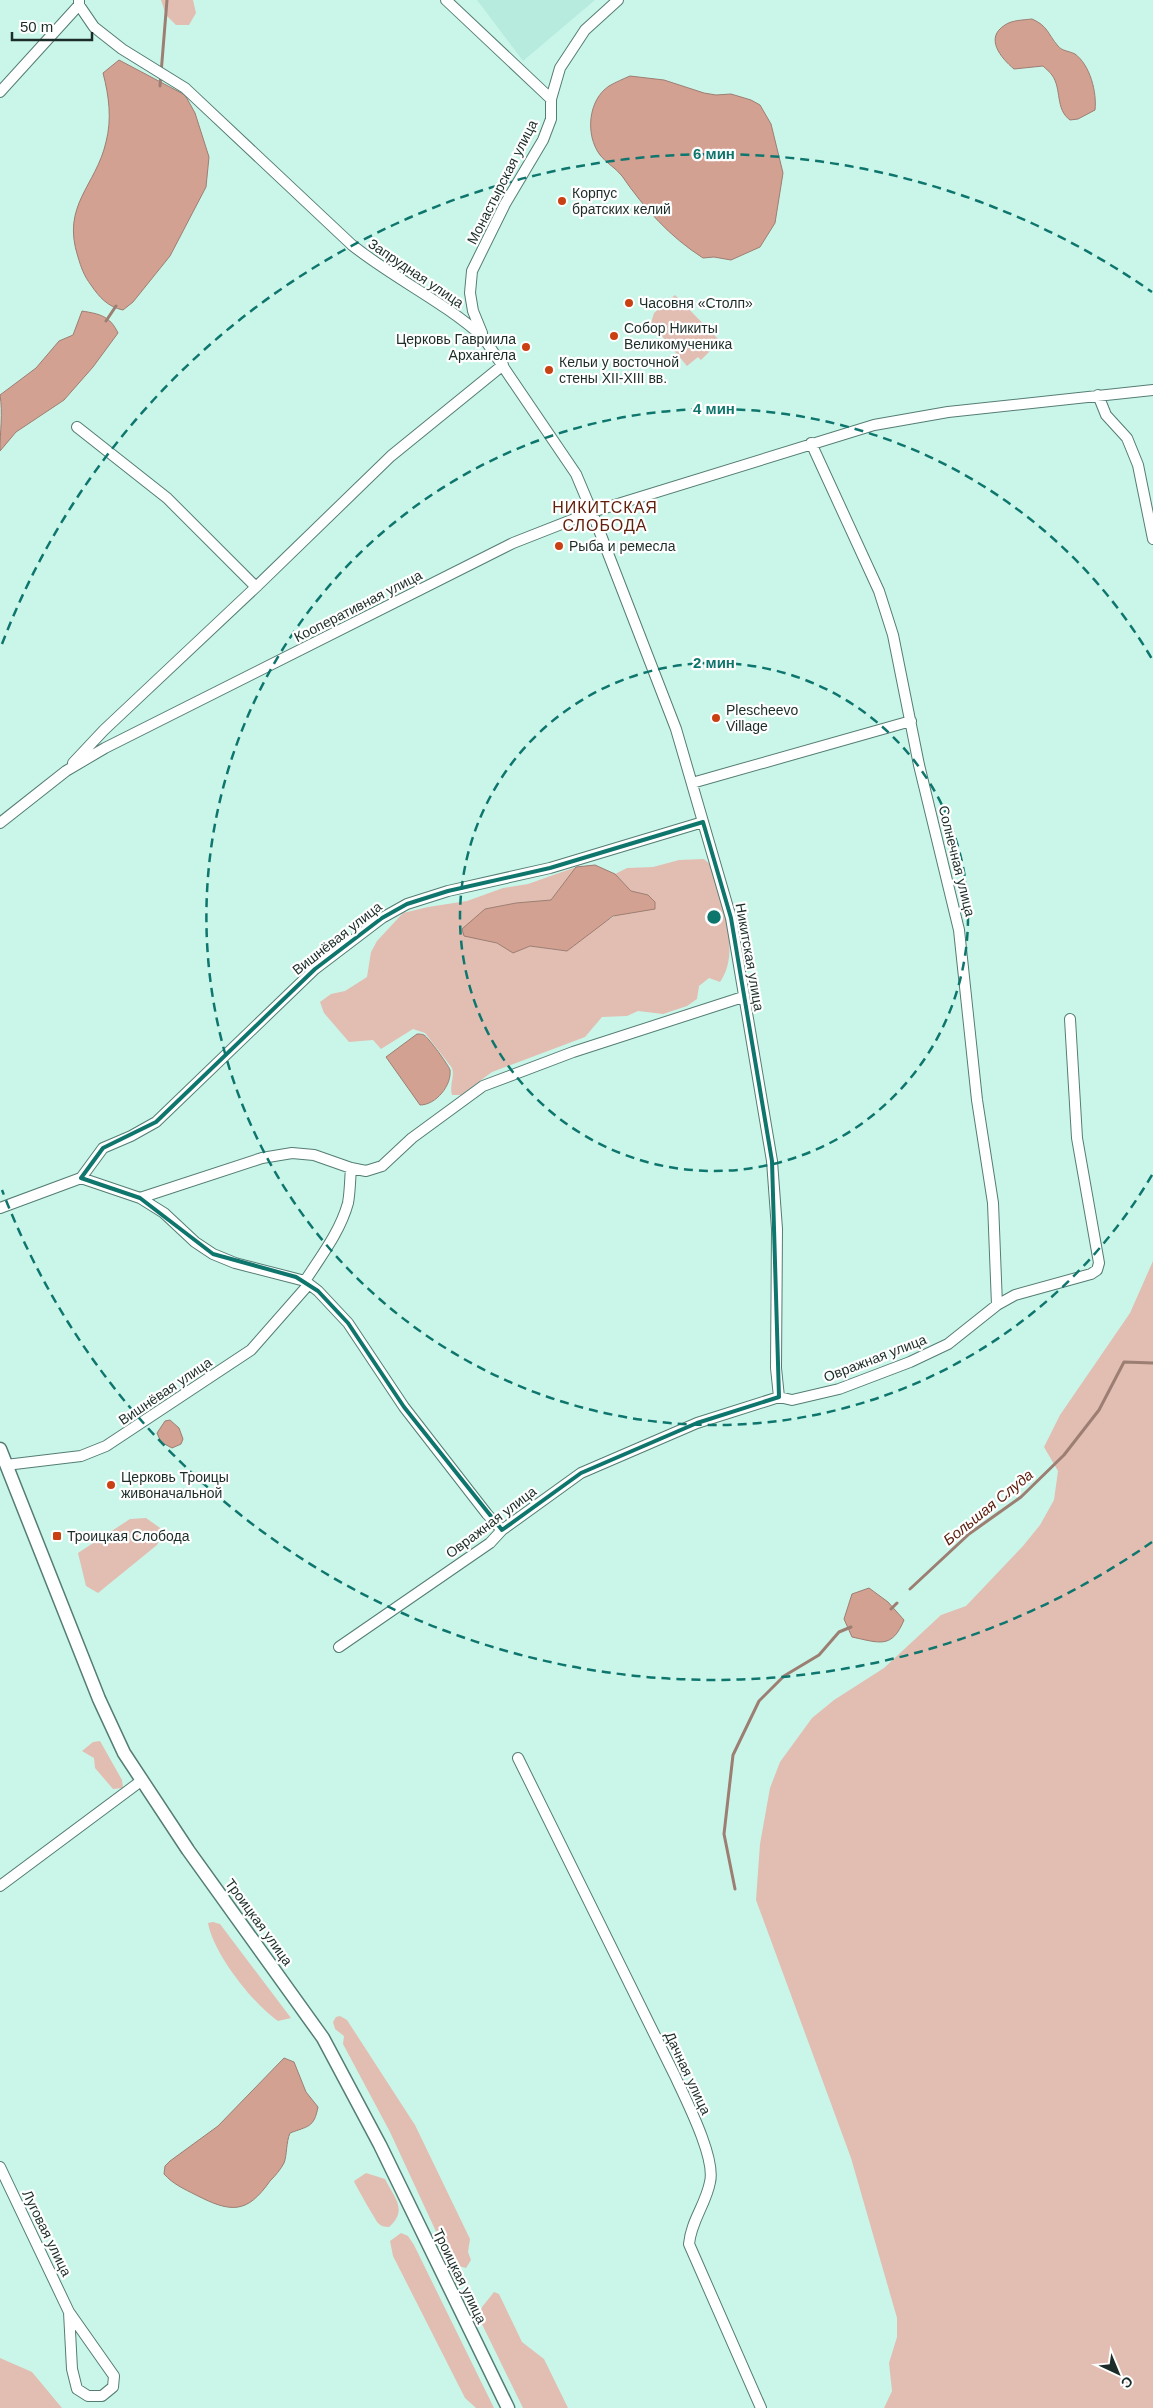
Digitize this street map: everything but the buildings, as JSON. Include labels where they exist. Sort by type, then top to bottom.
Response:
[{"type":"main road","name":"Троицкая улица","points":[[0,1449],[99,1699],[124,1753],[188,1850],[323,2038],[380,2145],[508,2408]]},
{"type":"street","points":[[446,0],[551,99]]},
{"type":"street","name":"Монастырская улица","points":[[483,337],[472,302],[472,271],[505,204],[542,140],[551,118],[551,99],[560,68],[573,45],[585,30],[618,0]]},
{"type":"street","points":[[0,92],[79,2]]},
{"type":"street","name":"Запрудная улица","points":[[79,2],[94,27],[185,88],[352,245],[376,265],[469,324],[483,337],[576,474],[592,512]]},
{"type":"street","points":[[66,771],[104,730],[392,456],[503,365]]},
{"type":"street","name":"Кооперативная улица","points":[[0,823],[66,771],[105,748],[513,543],[592,512],[810,443],[894,421],[1098,395],[1153,390]]},
{"type":"street","points":[[1098,395],[1106,415],[1127,438],[1138,466],[1153,539]]},
{"type":"street","points":[[77,427],[167,498],[256,587]]},
{"type":"street","name":"Солнечная улица","points":[[810,443],[846,524],[879,591],[893,635],[919,765],[960,930],[978,1100],[992,1204],[997,1304]]},
{"type":"street","name":"Никитская улица","points":[[592,512],[676,729],[731,918],[772,1161],[777,1229],[776,1368],[779,1397]]},
{"type":"street","points":[[692,783],[911,721]]},
{"type":"street","name":"Вишнёвая улица","points":[[81,1178],[103,1148],[131,1136],[156,1122],[315,970],[382,918],[407,904],[448,891],[550,868],[702,822]]},
{"type":"street","points":[[140,1198],[243,1164],[292,1153],[314,1155],[351,1168],[366,1171],[382,1166],[412,1138],[482,1086],[573,1052],[743,997]]},
{"type":"street","name":"Овражная улица","points":[[339,1647],[490,1543],[502,1530],[581,1473],[697,1423],[779,1397],[792,1400],[839,1389],[910,1362],[948,1344],[997,1304],[1014,1295],[1090,1274],[1097,1270],[1099,1263],[1077,1138],[1070,1019]]},
{"type":"street","name":"Вишнёвая улица","points":[[6,1465],[81,1456],[108,1445],[251,1350],[307,1282],[331,1242],[343,1219],[348,1201],[351,1168]]},
{"type":"street","points":[[0,1208],[81,1178],[140,1198],[164,1213],[195,1242],[213,1254],[235,1263],[307,1282],[333,1305],[348,1323],[404,1407],[487,1514],[502,1530]]},
{"type":"street","name":"Дачная улица","points":[[518,1758],[676,2076],[696,2122],[710,2163],[711,2179],[706,2201],[696,2218],[689,2244],[762,2408]]},
{"type":"street","points":[[0,1886],[141,1781]]},
{"type":"street","name":"Луговая улица","points":[[0,2167],[69,2312],[114,2376],[113,2387],[102,2396],[88,2396],[77,2389],[72,2369],[72,2340],[69,2312]]},
{"type":"highlighted area","points":[[703,822],[731,918],[772,1161],[779,1397],[697,1423],[581,1473],[502,1530],[404,1407],[348,1323],[318,1291],[296,1277],[213,1254],[140,1198],[81,1178],[103,1148],[156,1122],[315,969],[382,918],[407,904],[448,891],[550,868]]},
{"type":"shaded area","points":[[161,0],[193,0],[196,13],[189,25],[176,25],[166,15]]},
{"type":"shaded area","points":[[477,0],[595,0],[523,61]]},
{"type":"shaded area","points":[[1032,19],[1044,27],[1060,48],[1075,54],[1085,65],[1094,87],[1095,110],[1078,119],[1070,120],[1060,105],[1057,86],[1052,75],[1043,66],[1014,69],[1000,54],[995,42],[999,30],[1011,22]]},
{"type":"shaded area","points":[[119,60],[185,95],[195,113],[209,157],[206,187],[170,256],[133,302],[123,310],[113,307],[97,294],[80,264],[74,239],[74,223],[77,209],[101,157],[108,133],[109,108],[103,73]]},
{"type":"shaded area","points":[[630,76],[664,80],[704,93],[716,95],[731,94],[760,105],[771,124],[783,173],[775,223],[760,247],[731,260],[714,257],[703,258],[658,221],[620,173],[600,155],[592,138],[591,118],[593,109],[602,92],[609,86]]},
{"type":"shaded area","points":[[675,295],[720,341],[701,360],[698,357],[687,366],[651,323],[654,313]]},
{"type":"shaded area","points":[[82,311],[94,313],[108,319],[118,333],[93,367],[64,400],[16,432],[0,451],[0,395],[36,368],[59,341],[73,335]]},
{"type":"shaded area","points":[[704,859],[712,866],[724,910],[729,941],[729,956],[726,970],[720,982],[709,978],[699,986],[697,999],[687,1006],[663,1014],[638,1011],[627,1016],[602,1017],[585,1037],[492,1072],[461,1095],[452,1095],[452,1068],[425,1033],[413,1029],[381,1049],[373,1040],[349,1042],[324,1013],[320,1002],[331,994],[345,991],[367,977],[371,952],[377,941],[403,913],[467,901],[503,888],[528,884],[576,867],[551,900],[516,903],[485,909],[478,939],[497,943],[513,953],[530,946],[567,951],[591,931],[648,895],[631,891],[615,874],[627,868],[653,867],[679,860]]},
{"type":"shaded area","points":[[595,865],[615,874],[631,891],[648,895],[655,902],[655,909],[613,916],[567,951],[530,946],[513,953],[497,943],[464,936],[462,929],[485,909],[516,903],[551,900],[576,867]]},
{"type":"shaded area","points":[[417,1034],[427,1037],[450,1070],[446,1088],[442,1093],[432,1102],[420,1105],[386,1057]]},
{"type":"shaded area","points":[[1153,1261],[1153,2408],[884,2408],[892,2391],[889,2363],[897,2337],[897,2318],[851,2158],[756,1900],[760,1844],[770,1788],[780,1762],[812,1718],[834,1700],[884,1668],[941,1615],[966,1606],[1023,1546],[1040,1525],[1054,1500],[1058,1471],[1044,1447],[1060,1415],[1130,1313]]},
{"type":"shaded area","points":[[170,1420],[179,1428],[183,1439],[181,1444],[172,1448],[161,1442],[157,1433],[165,1421]]},
{"type":"shaded area","points":[[146,1518],[163,1530],[157,1545],[98,1593],[86,1586],[78,1553],[130,1519]]},
{"type":"shaded area","points":[[869,1588],[888,1602],[904,1620],[895,1636],[890,1640],[878,1642],[852,1637],[844,1619],[852,1594]]},
{"type":"shaded area","points":[[100,1741],[122,1780],[123,1788],[113,1789],[95,1768],[94,1758],[82,1751],[93,1742]]},
{"type":"shaded area","points":[[208,1923],[220,1924],[291,2018],[278,2021],[257,2003],[246,1990],[226,1963],[211,1935]]},
{"type":"shaded area","points":[[340,2016],[347,2020],[415,2125],[470,2239],[468,2252],[471,2260],[466,2268],[455,2265],[445,2251],[390,2132],[343,2044],[344,2036],[335,2029],[333,2022],[336,2017]]},
{"type":"shaded area","points":[[284,2058],[294,2062],[306,2092],[318,2107],[312,2123],[290,2133],[284,2163],[262,2192],[246,2205],[229,2207],[208,2201],[167,2178],[164,2174],[165,2166],[218,2126]]},
{"type":"shaded area","points":[[366,2173],[385,2179],[396,2198],[399,2210],[398,2215],[389,2227],[378,2223],[354,2181]]},
{"type":"shaded area","points":[[401,2233],[408,2236],[414,2245],[494,2408],[476,2408],[465,2398],[393,2256],[390,2241]]},
{"type":"shaded area","points":[[494,2292],[499,2294],[522,2342],[544,2359],[568,2408],[523,2408],[479,2318],[482,2307]]},
{"type":"shaded area","points":[[0,2358],[32,2372],[62,2408],[0,2408]]},
{"type":"waterway","points":[[160,86],[167,0]]},
{"type":"waterway","points":[[106,321],[116,306]]},
{"type":"waterway","name":"Большая Слуда","points":[[910,1589],[969,1534],[1021,1497],[1064,1455],[1099,1410],[1124,1362],[1153,1363]]},
{"type":"waterway","name":"Большая Слуда","points":[[891,1609],[897,1603]]},
{"type":"waterway","name":"Большая Слуда","points":[[735,1889],[724,1834],[733,1755],[759,1701],[784,1676],[819,1655],[839,1632],[851,1627]]},
{"type":"place","name":"Корпус братских келий","points":[[562,201]]},
{"type":"place","name":"Часовня «Столп»","points":[[629,303]]},
{"type":"place","name":"Собор Никиты Великомученика","points":[[614,336]]},
{"type":"place","name":"Церковь Гавриила Архангела","points":[[526,347]]},
{"type":"place","name":"Кельи у восточной стены XII-XIII вв.","points":[[549,370]]},
{"type":"place","name":"Рыба и ремесла","points":[[559,546]]},
{"type":"place","name":"Plescheevo Village","points":[[716,718]]},
{"type":"place","name":"Церковь Троицы живоначальной","points":[[111,1485]]},
{"type":"place","name":"Троицкая Слобода","points":[[57,1536]]},
{"type":"district","name":"НИКИТСКАЯ СЛОБОДА","points":[[605,516]]}]
